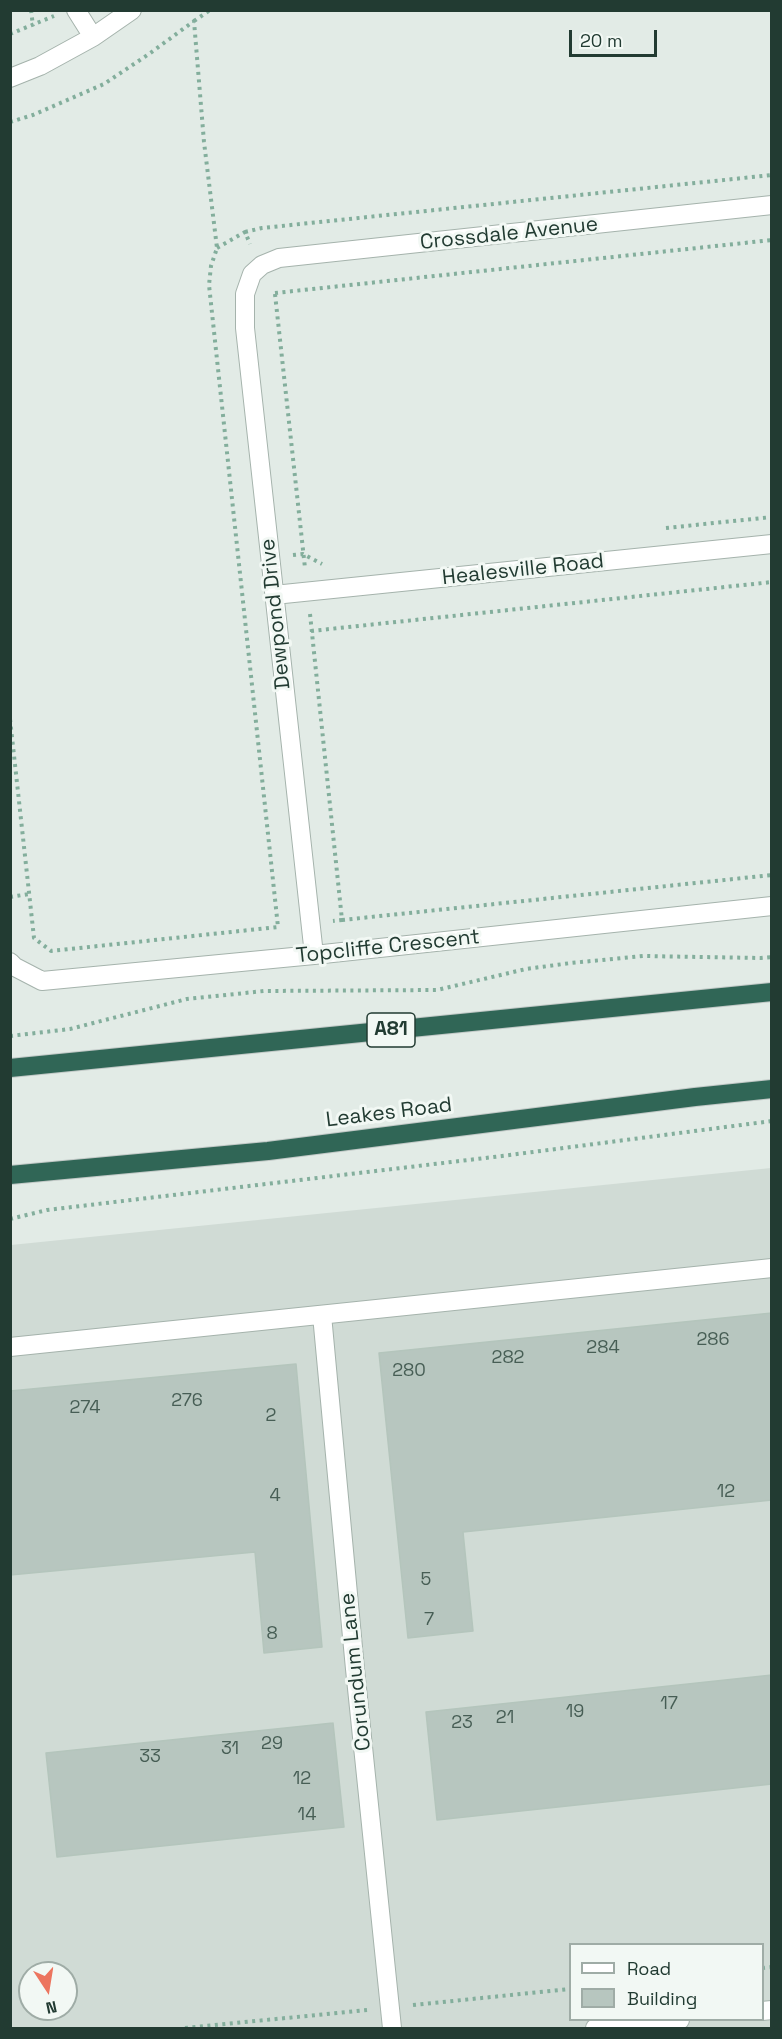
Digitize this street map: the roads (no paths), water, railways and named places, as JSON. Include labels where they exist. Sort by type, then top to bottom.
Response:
[{"type":"highway","name":"A81","points":[[10,1068],[771,992]]},
{"type":"highway","name":"Leakes Road","points":[[10,1175],[268,1151],[771,1089]]},
{"type":"street","points":[[76,10],[93,37]]},
{"type":"street","points":[[10,78],[40,66],[93,37],[132,10]]},
{"type":"street","name":"Crossdale Avenue","points":[[255,271],[279,258],[771,205]]},
{"type":"street","name":"Dewpond Drive","points":[[255,271],[245,294],[245,328],[314,955]]},
{"type":"street","name":"Healesville Road","points":[[274,596],[771,544]]},
{"type":"street","name":"Topcliffe Crescent","points":[[10,962],[42,981],[314,955],[771,906]]},
{"type":"street","points":[[10,1347],[771,1268]]},
{"type":"street","name":"Corundum Lane","points":[[322,1314],[392,2028]]},
{"type":"street","points":[[595,2028],[661,2021]]}]
